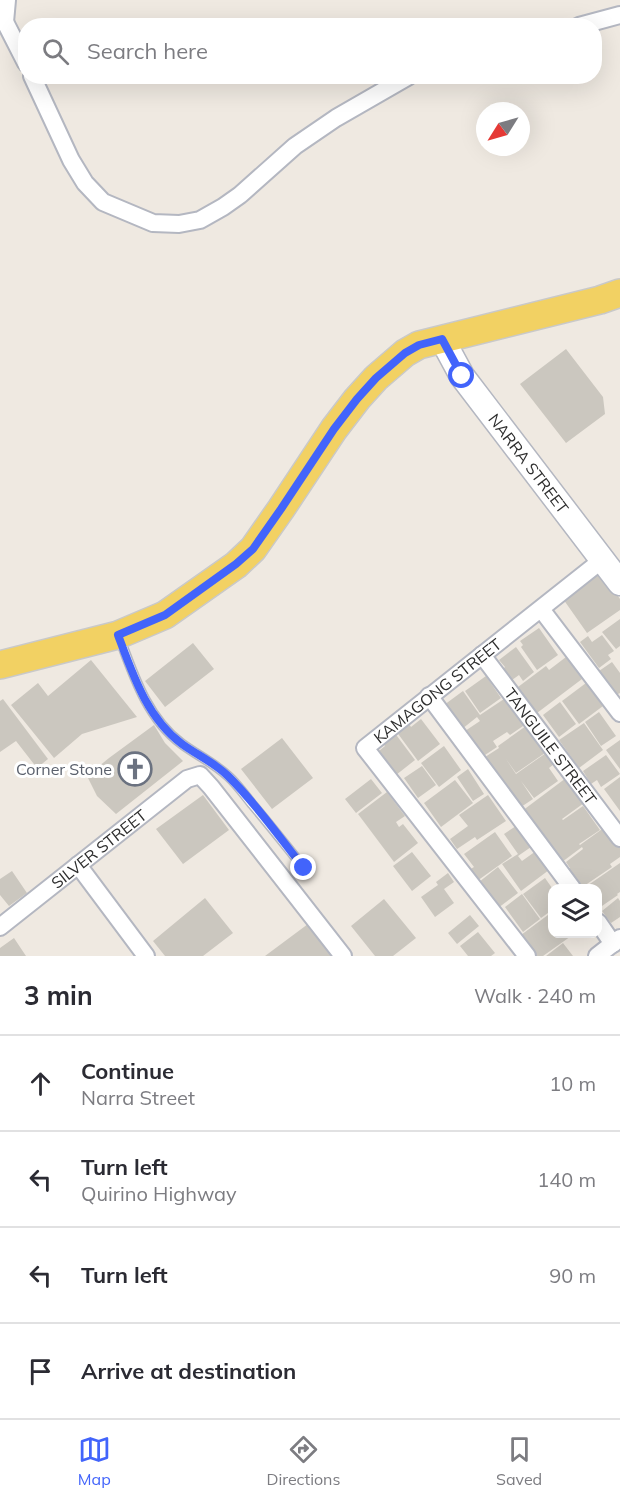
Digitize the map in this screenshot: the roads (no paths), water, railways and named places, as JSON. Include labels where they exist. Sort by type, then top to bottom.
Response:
[{"type":"main road","points":[[0,665],[118,635],[165,615],[236,564],[253,549],[334,429],[357,399],[376,378],[405,353],[419,345],[620,293]]},
{"type":"street","points":[[7,0],[2,20],[18,49]]},
{"type":"street","points":[[602,20],[620,15]]},
{"type":"street","points":[[36,84],[71,160],[85,183],[103,202],[153,223],[179,224],[200,220],[223,207],[240,195],[295,146],[336,118],[395,84]]},
{"type":"street","name":"NARRA STREET","points":[[442,339],[462,376],[620,583]]},
{"type":"street","name":"KAMAGONG STREET","points":[[527,956],[365,748],[602,560]]},
{"type":"street","points":[[541,609],[620,713]]},
{"type":"street","name":"TANGUILE STREET","points":[[482,655],[620,838]]},
{"type":"street","points":[[429,696],[569,884]]},
{"type":"street","name":"SILVER STREET","points":[[0,927],[187,779],[200,775],[343,956]]},
{"type":"street","points":[[78,865],[146,956]]},
{"type":"street","points":[[597,956],[617,941],[602,927]]},
{"type":"lane","points":[[118,635],[135,681],[159,722],[170,734],[226,774],[304,868]]},
{"type":"place","name":"Corner Stone","points":[[135,769]]}]
